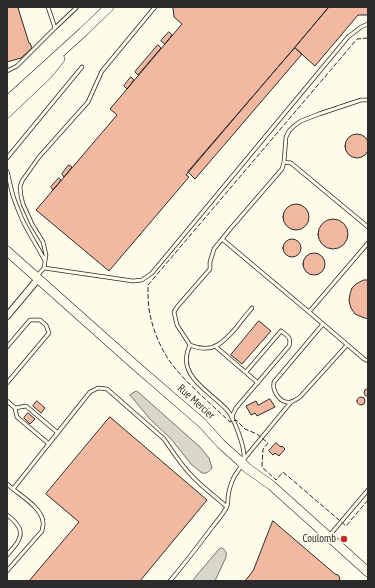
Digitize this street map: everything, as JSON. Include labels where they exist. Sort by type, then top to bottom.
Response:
[{"type":"street","points":[[7,101],[109,7]]},
{"type":"street","points":[[7,113],[48,74],[83,32]]},
{"type":"street","name":"Rue Mercier","points":[[7,251],[136,366],[202,422],[221,444],[271,485],[368,572]]},
{"type":"street","points":[[7,316],[37,278]]},
{"type":"lane","points":[[48,7],[55,28]]},
{"type":"lane","points":[[7,71],[18,66],[77,7]]},
{"type":"lane","points":[[37,278],[44,268],[46,254],[43,242],[32,224],[21,196],[20,187],[22,181],[39,157],[88,102],[102,71],[155,7]]},
{"type":"lane","points":[[44,268],[133,281],[142,280],[149,276],[348,37],[360,27],[368,24]]},
{"type":"lane","points":[[7,158],[82,67]]},
{"type":"lane","points":[[252,308],[226,339],[219,345],[210,348],[198,348],[190,345],[177,325],[174,312],[210,269],[210,262],[214,249],[282,169],[286,137],[289,131],[301,121],[361,100],[368,100]]},
{"type":"lane","points":[[284,162],[291,163],[368,227]]},
{"type":"lane","points":[[7,171],[12,192],[22,219],[45,261]]},
{"type":"lane","points":[[222,239],[368,361]]},
{"type":"lane","points":[[309,312],[368,243]]},
{"type":"lane","points":[[7,347],[30,320],[40,320],[46,325],[49,333],[7,384]]},
{"type":"lane","points":[[291,402],[284,402],[274,392],[274,382],[323,324]]},
{"type":"lane","points":[[232,419],[236,408],[289,346],[291,341],[290,338],[281,331],[246,372]]},
{"type":"lane","points":[[190,345],[187,350],[186,362],[188,372],[193,379],[228,411],[241,442],[243,461]]},
{"type":"lane","points":[[170,581],[227,507],[230,488],[234,476],[243,461],[291,402],[300,397],[347,345]]},
{"type":"lane","points":[[216,346],[258,383]]},
{"type":"lane","points":[[13,489],[90,392],[98,388],[107,389],[164,439],[192,477],[227,507]]},
{"type":"lane","points":[[7,401],[15,408],[17,417],[48,444]]},
{"type":"lane","points":[[15,408],[26,406],[58,433]]},
{"type":"lane","points":[[7,484],[37,509],[44,523],[42,531],[7,572]]},
{"type":"lane","points":[[328,536],[368,490]]},
{"type":"lane","points":[[7,515],[16,523],[19,528],[20,535],[19,540],[7,555]]},
{"type":"shaded area","points":[[137,391],[200,447],[209,458],[212,468],[210,471],[202,473],[191,464],[171,439],[150,419],[130,395]]},
{"type":"shaded area","points":[[222,548],[226,552],[226,557],[215,581],[192,581],[219,549]]},
{"type":"building","points":[[7,7],[21,7],[18,8],[32,48],[21,58],[7,62]]},
{"type":"building","points":[[174,7],[329,7],[186,175],[189,177],[109,271],[36,210],[117,115],[110,109],[182,24],[174,17]]},
{"type":"building","points":[[329,7],[368,7],[368,15],[358,15],[315,66],[295,48]]},
{"type":"building","points":[[169,32],[172,35],[165,44],[161,41]]},
{"type":"building","points":[[158,45],[161,48],[138,75],[135,72]]},
{"type":"building","points":[[295,48],[302,54],[195,179],[188,172]]},
{"type":"building","points":[[131,77],[134,80],[127,89],[124,86]]},
{"type":"building","points":[[357,134],[366,137],[369,146],[366,155],[357,158],[348,155],[345,146],[348,137]]},
{"type":"building","points":[[69,165],[72,167],[64,177],[62,174]]},
{"type":"building","points":[[59,178],[61,180],[53,190],[51,187]]},
{"type":"building","points":[[296,204],[305,208],[309,217],[305,226],[296,230],[287,226],[283,217],[287,208]]},
{"type":"building","points":[[333,219],[344,223],[348,234],[344,245],[333,249],[322,245],[318,234],[322,223]]},
{"type":"building","points":[[292,239],[298,242],[301,248],[298,254],[292,257],[286,254],[283,248],[286,242]]},
{"type":"building","points":[[314,253],[318,254],[324,260],[324,268],[318,274],[314,275],[310,274],[304,268],[303,264],[304,260],[310,254]]},
{"type":"building","points":[[364,280],[368,280],[368,319],[355,314],[349,301],[352,288]]},
{"type":"building","points":[[259,321],[271,331],[242,364],[231,355]]},
{"type":"building","points":[[368,389],[368,397],[364,393],[365,390]]},
{"type":"building","points":[[359,397],[363,397],[365,401],[363,405],[359,405],[357,403],[357,399]]},
{"type":"building","points":[[270,399],[275,407],[257,416],[255,413],[251,415],[246,406],[256,401],[258,405]]},
{"type":"building","points":[[37,401],[45,408],[41,413],[33,406]]},
{"type":"building","points":[[28,413],[35,419],[30,424],[24,418]]},
{"type":"building","points":[[110,417],[207,500],[140,581],[29,581],[79,522],[46,494]]},
{"type":"building","points":[[276,443],[285,449],[279,456],[275,453],[273,455],[269,451]]},
{"type":"building","points":[[273,521],[338,575],[340,578],[339,581],[245,581],[253,571]]},
{"type":"fence","points":[[368,38],[357,39],[148,285],[150,316],[157,338],[167,357],[184,378],[230,422],[236,420],[245,429],[257,434],[268,443],[263,449],[262,467],[276,480],[283,472],[346,526],[368,500]]},
{"type":"place","name":"Coulomb","points":[[344,539]]}]
